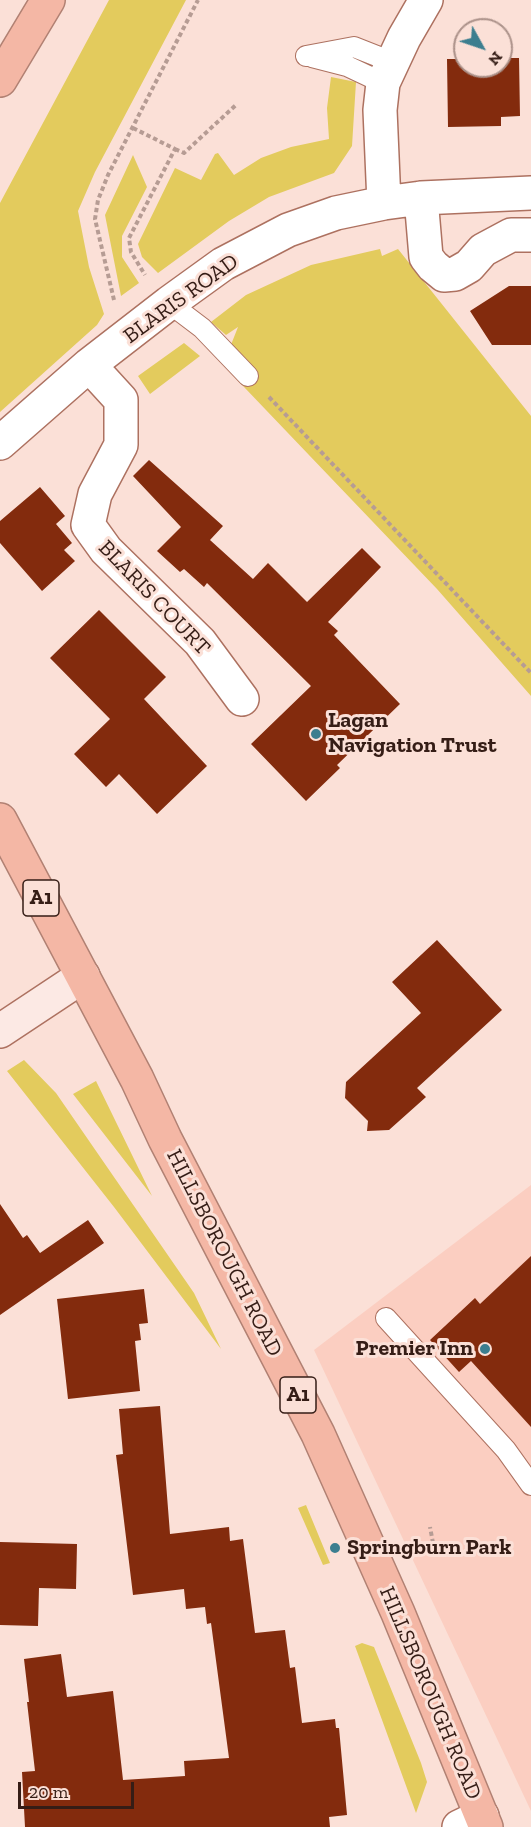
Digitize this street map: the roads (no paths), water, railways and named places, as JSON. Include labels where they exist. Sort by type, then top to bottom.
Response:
[{"type":"highway","points":[[0,53],[27,0]]},
{"type":"highway","points":[[0,80],[48,0]]},
{"type":"highway","name":"HILLSBOROUGH ROAD","points":[[0,820],[83,976],[318,1434],[398,1613],[476,1824]]},
{"type":"street","points":[[384,203],[380,110],[387,72],[426,0]]},
{"type":"street","name":"BLARIS ROAD","points":[[0,443],[89,365],[169,303],[223,264],[288,230],[336,213],[384,203],[421,198],[531,193]]},
{"type":"street","points":[[421,198],[426,257],[444,275],[455,274],[469,266],[483,250],[511,236],[531,235]]},
{"type":"street","name":"BLARIS COURT","points":[[89,365],[122,400],[121,445],[94,494],[88,525],[106,550],[200,642],[242,699]]},
{"type":"street","points":[[0,1031],[83,976]]},
{"type":"lane","points":[[169,303],[202,328],[248,376]]},
{"type":"lane","points":[[386,1318],[506,1450],[531,1485]]},
{"type":"place","name":"Lagan Navigation Trust","points":[[316,734]]},
{"type":"place","name":"Premier Inn","points":[[485,1349]]},
{"type":"place","name":"Springburn Park","points":[[335,1548]]}]
